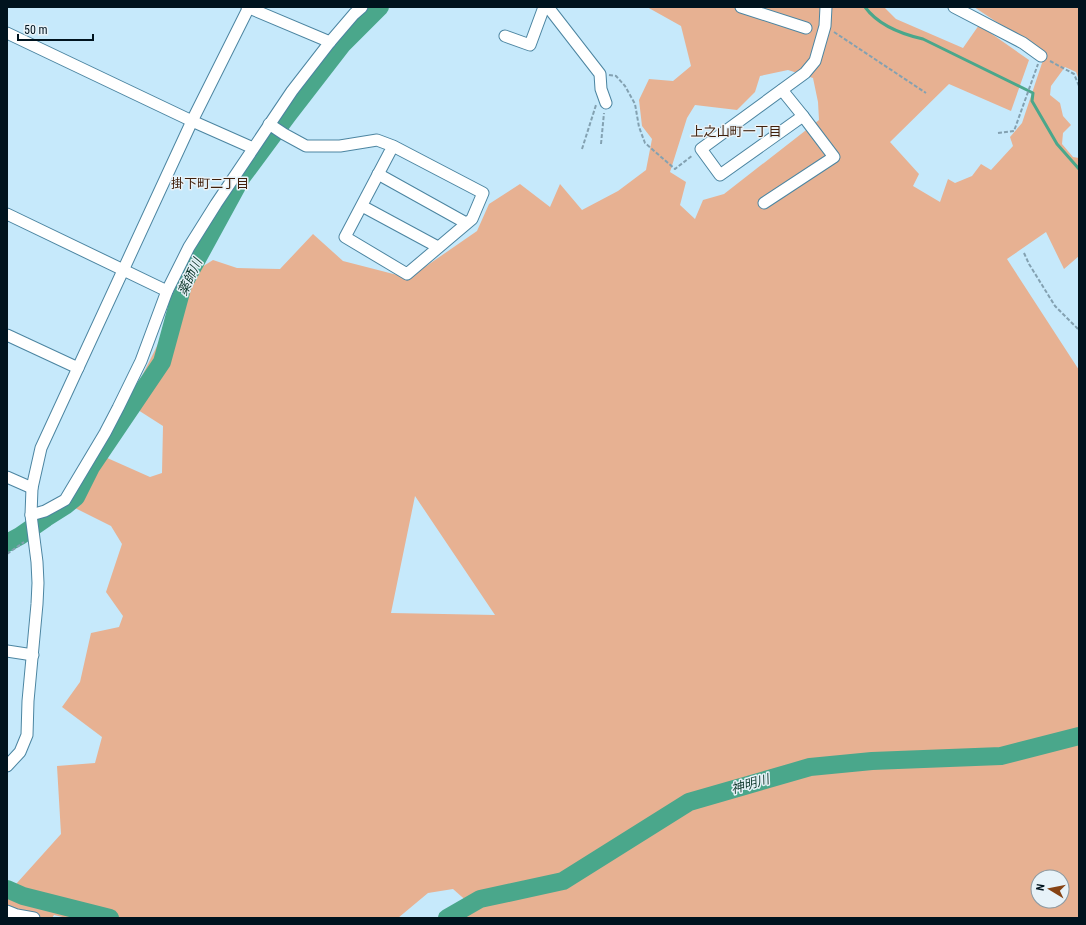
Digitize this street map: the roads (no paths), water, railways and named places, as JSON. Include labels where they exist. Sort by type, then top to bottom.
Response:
[{"type":"street","points":[[7,766],[20,752],[27,735],[28,701],[38,583],[37,562],[30,515],[32,488],[41,448],[192,121],[248,7],[330,42]]},
{"type":"street","points":[[30,515],[45,511],[65,500],[106,433],[138,368],[167,291],[189,247],[292,91],[330,42],[362,7]]},
{"type":"street","points":[[505,36],[530,45],[544,7]]},
{"type":"street","points":[[548,7],[600,74],[600,89],[606,104]]},
{"type":"street","points":[[741,7],[806,28]]},
{"type":"street","points":[[803,116],[720,175],[701,149],[805,73],[815,61],[825,26],[826,7]]},
{"type":"street","points":[[954,7],[1023,44],[1041,56]]},
{"type":"street","points":[[7,33],[192,121],[253,148]]},
{"type":"street","points":[[764,203],[834,157],[782,90]]},
{"type":"street","points":[[269,124],[306,146],[340,146],[377,140],[393,146],[483,193],[472,219],[407,274],[345,237],[393,146]]},
{"type":"street","points":[[378,174],[466,223]]},
{"type":"street","points":[[362,206],[438,248]]},
{"type":"street","points":[[7,214],[167,291]]},
{"type":"street","points":[[7,335],[78,368]]},
{"type":"street","points":[[7,477],[32,488]]},
{"type":"street","points":[[7,651],[33,655]]},
{"type":"street","points":[[7,911],[16,915],[34,918]]},
{"type":"waterway","name":"薬師川","points":[[7,543],[20,536],[76,497],[91,467],[162,362],[183,285],[242,177],[342,45],[380,7]]},
{"type":"waterway","points":[[865,7],[883,24],[898,31],[923,39],[1033,93],[1032,101],[1057,144],[1079,169]]},
{"type":"waterway","name":"神明川","points":[[447,918],[480,899],[563,881],[689,802],[810,767],[872,761],[1001,756],[1079,736]]},
{"type":"waterway","name":"神明川","points":[[7,889],[23,896],[110,918]]},
{"type":"district","name":"上之山町一丁目","points":[[736,131]]},
{"type":"district","name":"掛下町二丁目","points":[[210,183]]}]
